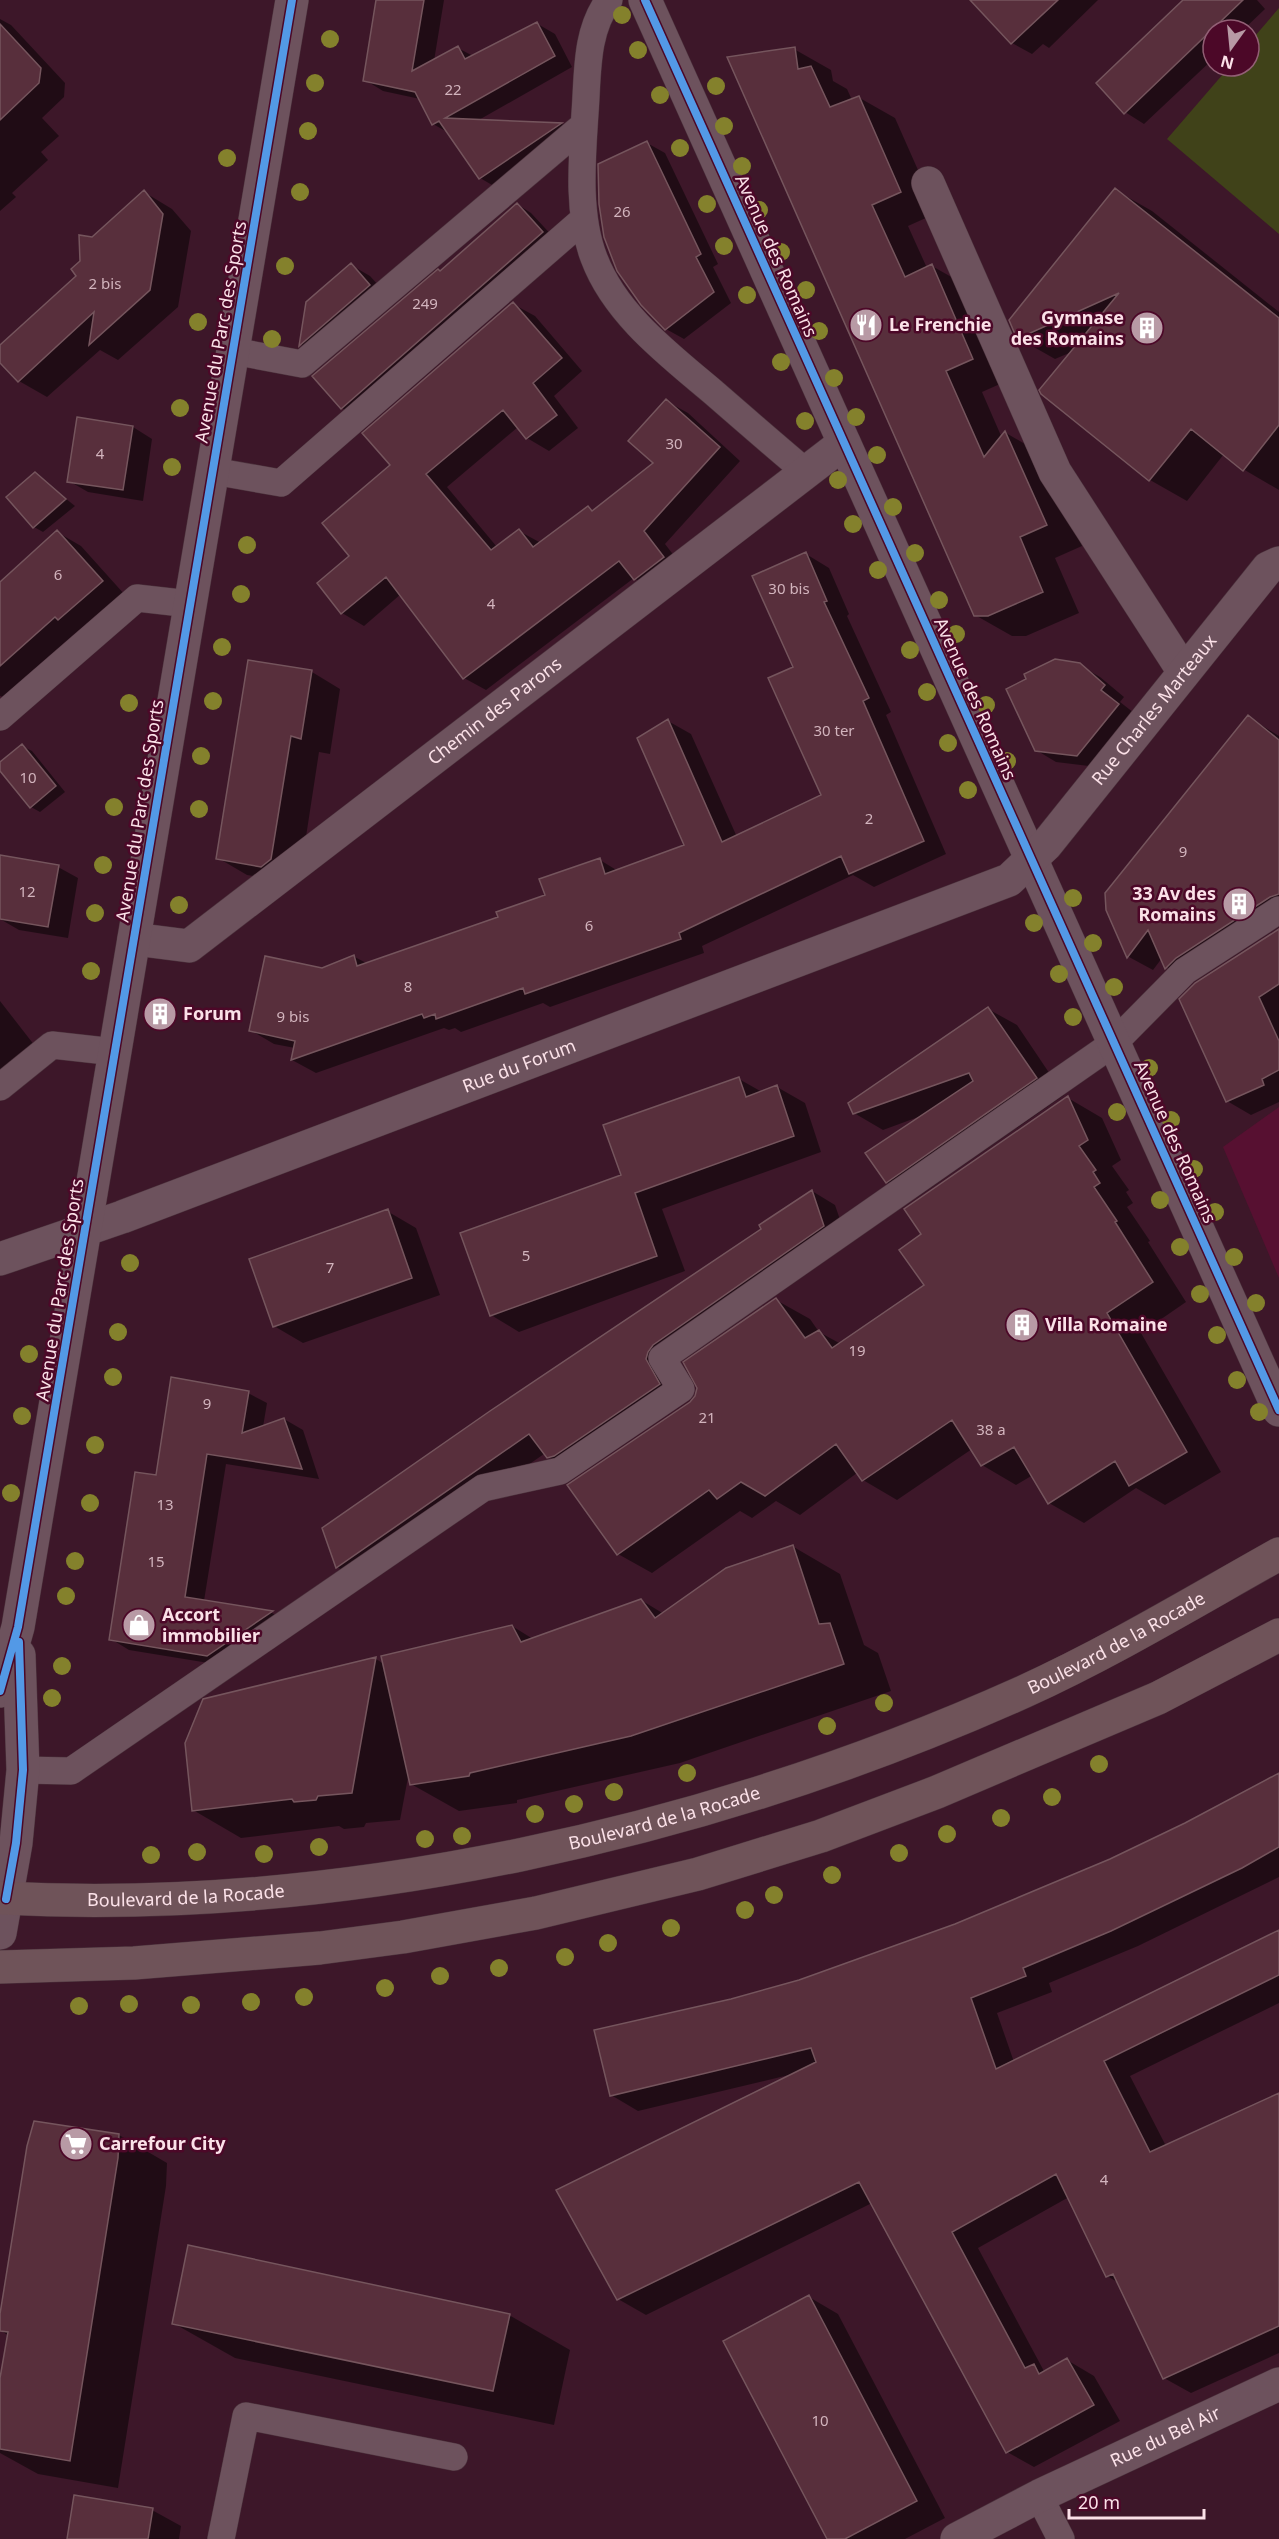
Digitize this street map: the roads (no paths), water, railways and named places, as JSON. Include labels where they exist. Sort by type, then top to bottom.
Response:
[{"type":"main road","name":"Boulevard de la Rocade","points":[[3,1899],[156,1899],[300,1889],[381,1879],[485,1861],[646,1825],[724,1803],[806,1776],[974,1713],[1084,1663],[1279,1554]]},
{"type":"main road","points":[[0,1967],[134,1963],[320,1948],[403,1937],[536,1913],[687,1877],[821,1836],[937,1792],[1158,1698],[1279,1635]]},
{"type":"street","name":"Avenue du Parc des Sports","points":[[0,1691],[18,1627],[292,0]]},
{"type":"street","name":"Avenue des Romains","points":[[645,0],[1279,1410]]},
{"type":"street","points":[[928,183],[1055,472],[1184,672]]},
{"type":"street","name":"Chemin des Parons","points":[[134,939],[189,946],[844,443]]},
{"type":"street","name":"Rue Charles Marteaux","points":[[1032,860],[1268,568],[1279,563]]},
{"type":"street","name":"Rue du Forum","points":[[0,1259],[85,1230],[986,890],[1009,880],[1032,860]]},
{"type":"street","name":"Avenue du Parc des Sports","points":[[0,1933],[3,1899],[16,1843],[23,1770],[18,1627]]},
{"type":"street","name":"Rue du Bel Air","points":[[957,2539],[1039,2496],[1279,2384]]},
{"type":"lane","points":[[609,0],[595,23],[591,43],[585,125],[584,219],[593,257],[612,294],[622,307],[690,373],[806,472]]},
{"type":"lane","points":[[233,351],[302,364],[585,125]]},
{"type":"lane","points":[[213,471],[281,483],[584,219]]},
{"type":"lane","points":[[0,717],[137,598],[190,604]]},
{"type":"lane","points":[[23,1770],[71,1771],[483,1488],[560,1471],[681,1389],[662,1358],[1114,1043],[1185,971],[1279,910]]},
{"type":"lane","points":[[0,1086],[52,1045],[115,1052]]},
{"type":"lane","points":[[221,2539],[246,2416],[454,2457]]},
{"type":"lane","points":[[1039,2496],[1061,2539]]},
{"type":"place","name":"Le Frenchie","points":[[866,325]]},
{"type":"place","name":"Gymnase des Romains","points":[[1147,328]]},
{"type":"place","name":"33 Av des Romains","points":[[1239,904]]},
{"type":"place","name":"Forum","points":[[160,1014]]},
{"type":"place","name":"Villa Romaine","points":[[1022,1325]]},
{"type":"place","name":"Accort immobilier","points":[[139,1625]]},
{"type":"place","name":"Carrefour City","points":[[76,2144]]}]
